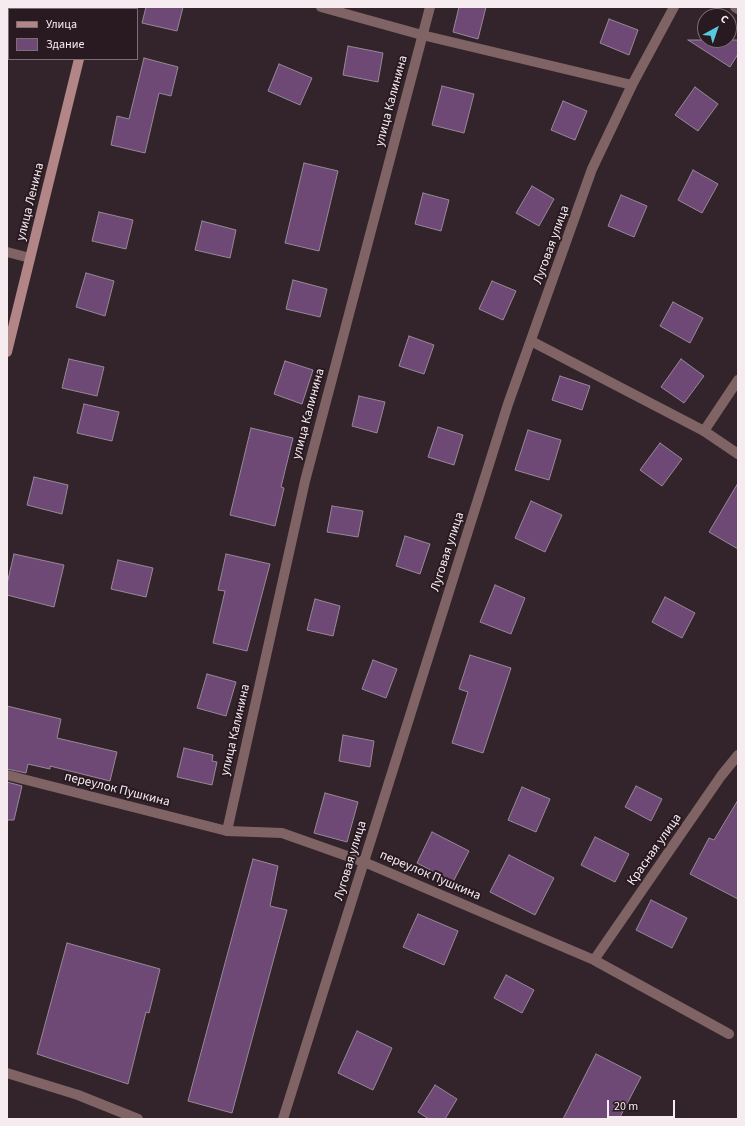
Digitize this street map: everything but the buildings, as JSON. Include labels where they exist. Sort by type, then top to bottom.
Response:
[{"type":"street","points":[[321,7],[422,35],[632,85]]},
{"type":"street","name":"улица Калинина","points":[[227,831],[305,481],[430,7]]},
{"type":"street","name":"Луговая улица","points":[[283,1119],[508,404],[592,169],[632,85],[674,7]]},
{"type":"street","name":"улица Ленина","points":[[7,352],[79,60]]},
{"type":"street","points":[[7,252],[30,258]]},
{"type":"street","points":[[531,341],[704,431],[738,454]]},
{"type":"street","points":[[704,431],[738,380]]},
{"type":"street","name":"Красная улица","points":[[594,960],[721,776],[738,755]]},
{"type":"street","name":"переулок Пушкина","points":[[7,775],[227,831],[282,833],[364,862],[594,960],[729,1034]]},
{"type":"street","points":[[7,1073],[78,1095],[138,1119]]}]
